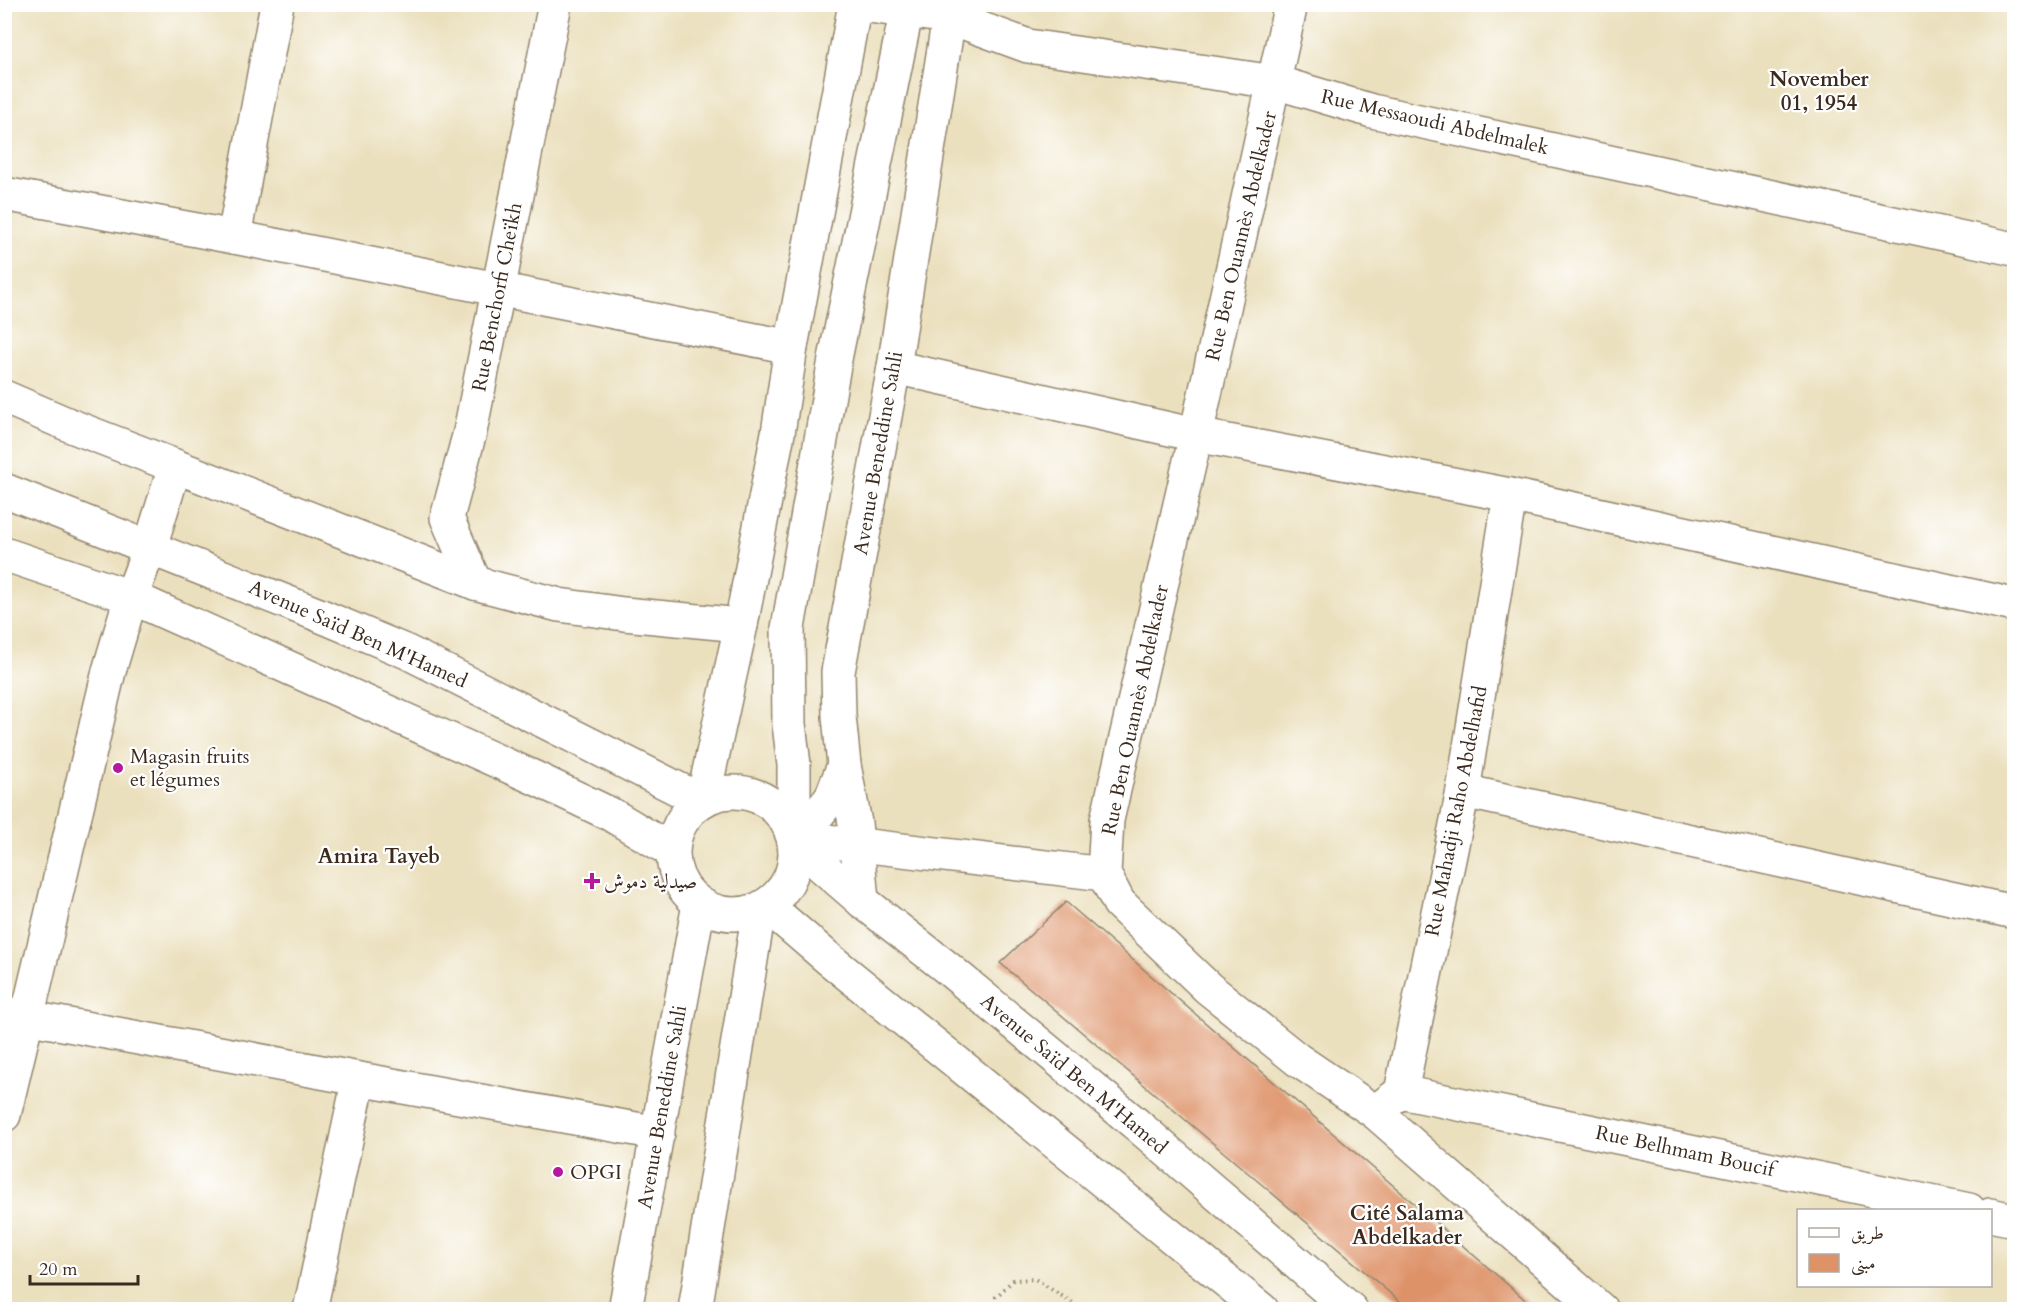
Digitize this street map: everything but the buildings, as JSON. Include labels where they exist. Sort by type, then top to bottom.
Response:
[{"type":"street","points":[[234,237],[277,4]]},
{"type":"street","name":"Rue Benchorfi Cheïkh","points":[[475,583],[447,518],[470,432],[555,4]]},
{"type":"street","name":"Rue Ben Ouannès Abdelkader","points":[[1104,874],[1107,820],[1196,435],[1291,4]]},
{"type":"street","points":[[702,800],[741,625],[778,433],[791,347],[855,5]]},
{"type":"street","name":"Rue Messaoudi Abdelmalek","points":[[855,5],[950,11],[1028,46],[1275,82],[1372,111],[2014,249]]},
{"type":"street","points":[[792,834],[776,808],[759,797],[740,792],[702,800],[687,814],[677,831],[672,851],[675,870],[684,889],[699,904],[718,913],[738,915],[762,907],[789,882],[795,862],[792,834],[794,765],[789,724],[788,628],[836,354],[907,8]]},
{"type":"street","name":"Avenue Beneddine Sahli","points":[[862,901],[855,823],[844,765],[837,672],[894,367],[950,11]]},
{"type":"street","points":[[4,195],[234,237],[791,347]]},
{"type":"street","points":[[894,367],[1196,435],[1510,495],[2014,605]]},
{"type":"street","points":[[4,398],[475,583],[559,605],[624,614],[741,625]]},
{"type":"street","points":[[4,1115],[16,1015],[131,597],[150,547],[175,466]]},
{"type":"street","name":"Avenue Saïd Ben M'Hamed","points":[[4,490],[407,652],[702,800]]},
{"type":"street","name":"Rue Mahadji Raho Abdelhafid","points":[[1401,1092],[1463,791],[1510,495]]},
{"type":"street","points":[[4,554],[131,597],[535,778],[612,815],[672,851]]},
{"type":"street","points":[[792,834],[810,824],[831,798],[844,765]]},
{"type":"street","points":[[1463,791],[2014,912]]},
{"type":"street","points":[[792,834],[1104,874],[1119,903],[1208,988],[1298,1060],[1375,1112],[1601,1310]]},
{"type":"street","name":"Avenue Saïd Ben M'Hamed","points":[[792,834],[862,901],[946,967],[1136,1124],[1351,1310]]},
{"type":"street","name":"Avenue Beneddine Sahli","points":[[625,1310],[699,904]]},
{"type":"street","points":[[695,1310],[762,907]]},
{"type":"street","points":[[762,907],[1262,1310]]},
{"type":"street","points":[[16,1015],[658,1132]]},
{"type":"street","points":[[310,1310],[359,1079]]},
{"type":"street","points":[[1375,1112],[1401,1092]]},
{"type":"street","name":"Rue Belhmam Boucif","points":[[1401,1092],[1964,1209]]},
{"type":"street","points":[[1992,1215],[2014,1220]]},
{"type":"path","points":[[994,1310],[996,1297],[1013,1280],[1035,1279],[1084,1310]]},
{"type":"place","name":"Magasin fruits et légumes","points":[[118,768]]},
{"type":"place","name":"صيدلية دموش","points":[[592,881]]},
{"type":"place","name":"OPGI","points":[[558,1172]]},
{"type":"district","name":"November 01, 1954","points":[[1819,91]]},
{"type":"district","name":"Amira Tayeb","points":[[379,856]]},
{"type":"district","name":"Cité Salama Abdelkader","points":[[1407,1225]]}]
